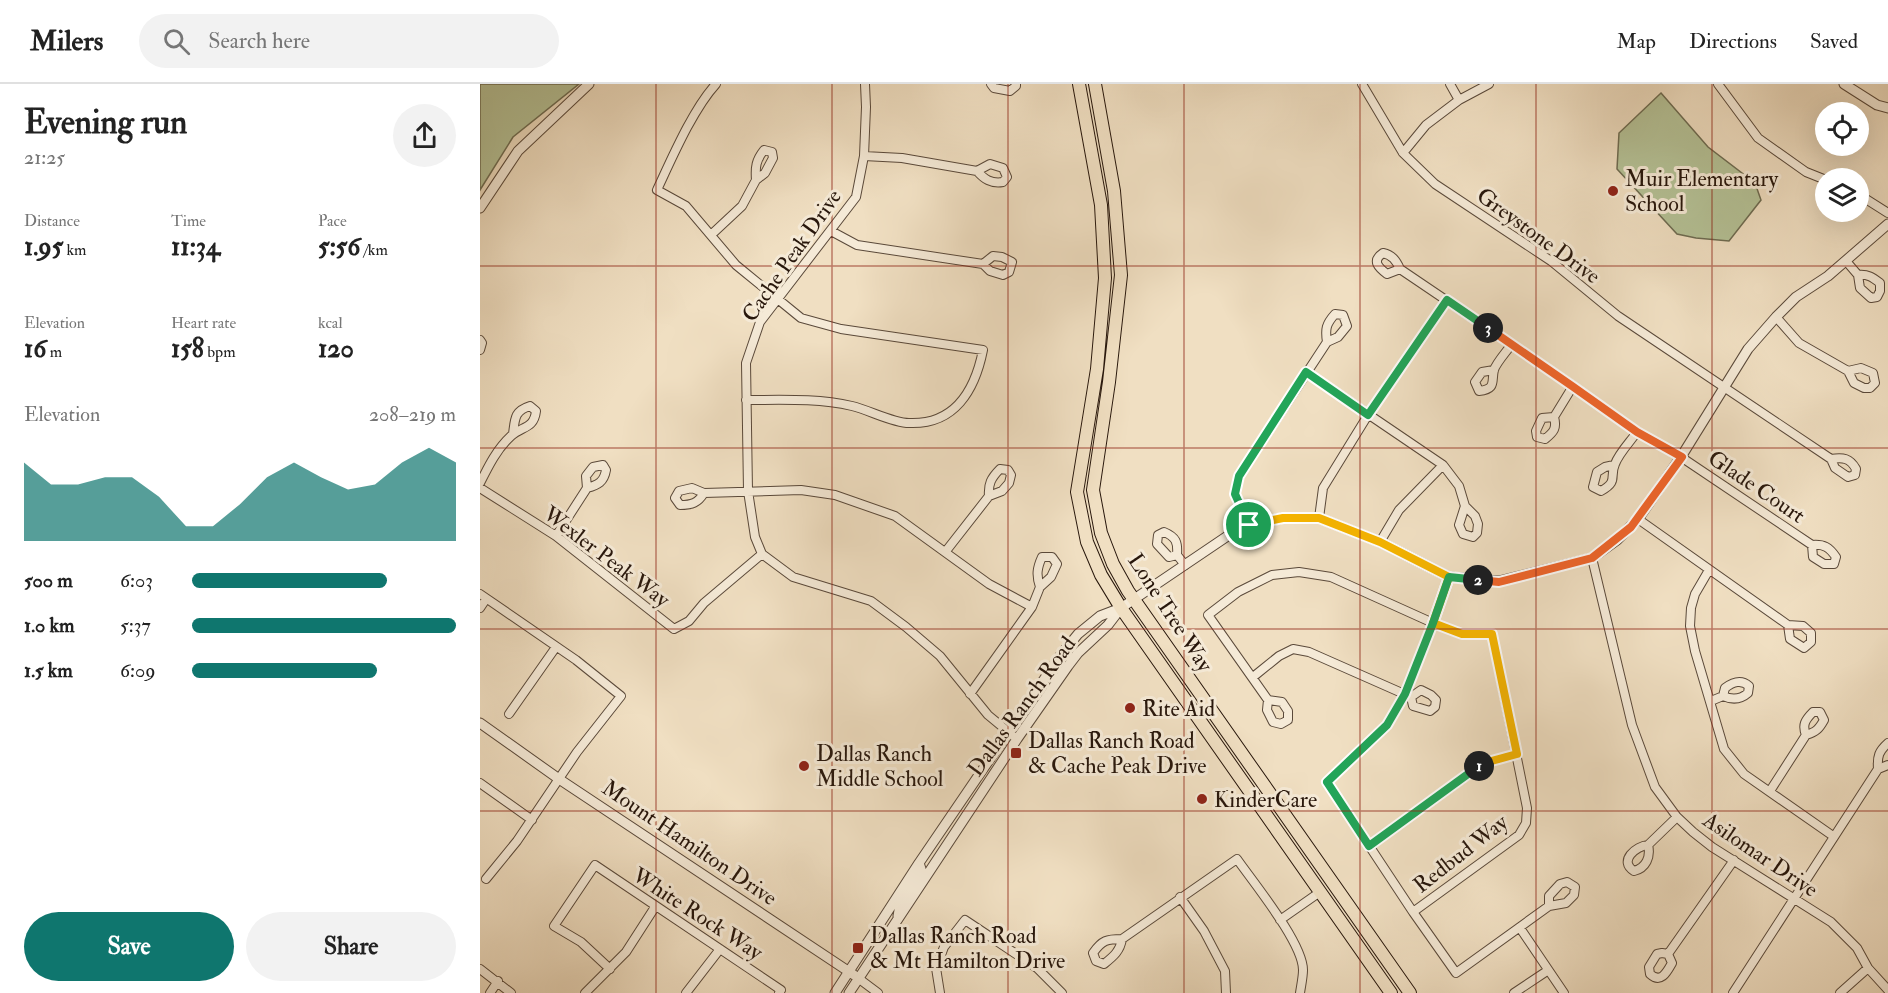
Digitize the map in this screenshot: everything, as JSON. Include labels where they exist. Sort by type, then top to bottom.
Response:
[{"type":"main road","name":"Lone Tree Way","points":[[1079,84],[1101,205],[1105,278],[1097,369],[1077,492],[1087,542],[1101,575],[1120,608],[1391,993]]},
{"type":"main road","name":"Lone Tree Way","points":[[1095,84],[1113,191],[1120,275],[1109,382],[1093,490],[1101,533],[1113,564],[1133,599],[1410,993]]},
{"type":"main road","points":[[1220,750],[1226,748],[1234,753],[1259,787],[1268,792]]},
{"type":"street","points":[[480,208],[518,151],[589,84]]},
{"type":"street","points":[[716,84],[707,94],[671,159],[657,190],[687,206],[736,265],[801,318],[841,329],[983,350],[979,371],[969,391],[951,413],[928,421],[908,423],[851,406],[812,400],[746,400]]},
{"type":"street","name":"Cache Peak Drive","points":[[762,554],[755,537],[748,491],[746,363],[760,322],[856,197],[864,156],[865,84]]},
{"type":"street","points":[[991,84],[994,88],[1010,91],[1016,84]]},
{"type":"street","name":"Greystone Drive","points":[[1362,84],[1403,153],[1435,184],[1551,261],[1618,316],[1831,459]]},
{"type":"street","points":[[1450,84],[1459,100]]},
{"type":"street","points":[[1403,153],[1426,125],[1459,100],[1489,84]]},
{"type":"street","points":[[1718,84],[1758,138],[1806,172],[1815,176]]},
{"type":"street","points":[[1844,84],[1877,105],[1888,108]]},
{"type":"street","points":[[864,156],[902,158],[977,171]]},
{"type":"street","points":[[712,234],[742,206],[756,180]]},
{"type":"street","points":[[1869,200],[1888,213]]},
{"type":"street","points":[[1120,608],[1228,535],[1249,525],[1283,518],[1319,518],[1380,542],[1449,577],[1499,582],[1592,558],[1622,535],[1638,519],[1682,457],[1748,349],[1776,317],[1796,297],[1828,276],[1888,224]]},
{"type":"street","points":[[831,231],[857,245],[983,264]]},
{"type":"street","points":[[1846,261],[1858,275]]},
{"type":"street","name":"Glade Court","points":[[1400,269],[1637,432],[1682,457],[1812,545]]},
{"type":"street","points":[[1319,518],[1323,488],[1368,415],[1447,300]]},
{"type":"street","points":[[1776,317],[1799,343],[1848,371]]},
{"type":"street","points":[[480,340],[482,343],[480,350]]},
{"type":"street","points":[[1249,525],[1235,494],[1239,476],[1327,342]]},
{"type":"street","points":[[1494,370],[1511,345]]},
{"type":"street","points":[[1306,372],[1443,465],[1459,486],[1465,506]]},
{"type":"street","points":[[1554,417],[1572,386]]},
{"type":"street","points":[[1614,465],[1637,432]]},
{"type":"street","points":[[480,483],[494,455],[513,434]]},
{"type":"street","points":[[1380,542],[1399,510],[1443,465]]},
{"type":"street","name":"Wexler Peak Way","points":[[480,488],[556,536],[674,629],[689,621],[704,603],[762,554]]},
{"type":"street","points":[[556,536],[587,488]]},
{"type":"street","points":[[704,493],[801,490],[835,495],[895,516],[989,584],[1032,607]]},
{"type":"street","points":[[946,551],[989,496]]},
{"type":"street","points":[[1638,519],[1788,625]]},
{"type":"street","points":[[762,554],[793,577],[871,601],[940,656],[988,715],[1017,739]]},
{"type":"street","points":[[1177,555],[1185,565]]},
{"type":"street","name":"Asilomar Drive","points":[[1592,558],[1632,724],[1655,787],[1677,817],[1712,847],[1831,922],[1857,948],[1868,968],[1888,990]]},
{"type":"street","points":[[1709,570],[1695,594],[1690,626],[1695,651],[1724,749],[1744,774],[1833,836]]},
{"type":"street","points":[[1268,700],[1208,615],[1238,592],[1272,575],[1299,572],[1330,577],[1433,623]]},
{"type":"street","points":[[1449,577],[1408,695],[1387,725],[1327,782],[1456,973],[1549,906]]},
{"type":"street","points":[[970,694],[1032,607],[1040,586]]},
{"type":"street","points":[[480,608],[483,597],[556,647],[621,696],[577,752],[517,842],[486,879]]},
{"type":"street","name":"Dallas Ranch Road","points":[[836,993],[919,863],[1060,656],[1078,634],[1100,616],[1120,608]]},
{"type":"street","name":"Dallas Ranch Road","points":[[849,993],[1068,666],[1078,653],[1108,625],[1120,608]]},
{"type":"street","name":"Redbud Way","points":[[1413,912],[1519,835],[1526,823],[1527,808],[1492,634],[1462,634],[1433,623]]},
{"type":"street","points":[[509,714],[556,647]]},
{"type":"street","points":[[1253,677],[1279,656],[1293,649],[1309,652],[1408,695]]},
{"type":"street","points":[[1711,701],[1723,696]]},
{"type":"street","name":"Mount Hamilton Drive","points":[[480,723],[559,779],[878,993]]},
{"type":"street","points":[[1770,791],[1806,735]]},
{"type":"street","points":[[1878,769],[1877,758],[1880,750],[1888,743]]},
{"type":"street","points":[[1369,846],[1484,763],[1517,754]]},
{"type":"street","points":[[1733,993],[1878,769],[1888,765]]},
{"type":"street","points":[[480,783],[532,820]]},
{"type":"street","points":[[1648,845],[1677,817]]},
{"type":"street","points":[[1122,939],[1237,859],[1297,948],[1303,968],[1300,993]]},
{"type":"street","points":[[1668,954],[1734,860]]},
{"type":"street","points":[[896,923],[900,905],[921,873],[919,863]]},
{"type":"street","name":"White Rock Way","points":[[610,969],[581,942],[554,926],[595,865],[780,991]]},
{"type":"street","points":[[1280,920],[1320,892]]},
{"type":"street","points":[[1180,897],[1204,931],[1225,971],[1227,993]]},
{"type":"street","points":[[585,993],[626,952],[655,907]]},
{"type":"street","points":[[940,993],[936,968],[944,947],[965,920],[1036,968],[1062,993]]},
{"type":"street","points":[[1520,928],[1564,993]]},
{"type":"street","points":[[686,993],[720,949]]},
{"type":"street","points":[[1840,993],[1868,968]]},
{"type":"street","points":[[480,969],[511,993]]},
{"type":"street","points":[[1514,993],[1547,971]]},
{"type":"street","points":[[490,993],[498,981]]},
{"type":"green space","points":[[480,84],[579,84],[513,137],[480,190]]},
{"type":"green space","points":[[1661,93],[1708,147],[1755,183],[1761,200],[1729,241],[1677,234],[1617,169],[1619,133]]},
{"type":"place","name":"Muir Elementary School","points":[[1613,191]]},
{"type":"place","name":"Rite Aid","points":[[1130,708]]},
{"type":"place","name":"Dallas Ranch Road & Cache Peak Drive","points":[[1016,753]]},
{"type":"place","name":"Dallas Ranch Middle School","points":[[804,766]]},
{"type":"place","name":"KinderCare","points":[[1202,799]]},
{"type":"place","name":"Dallas Ranch Road & Mt Hamilton Drive","points":[[858,948]]},
{"type":"route","points":[[1249,525],[1235,494],[1239,476],[1306,372],[1368,415],[1447,300],[1637,432],[1682,457],[1631,527],[1592,558],[1499,582],[1449,577],[1405,694],[1387,725],[1327,782],[1369,846],[1484,763],[1517,754],[1492,634],[1462,634],[1433,623],[1449,577],[1380,542],[1319,518],[1283,518],[1249,525]]}]
